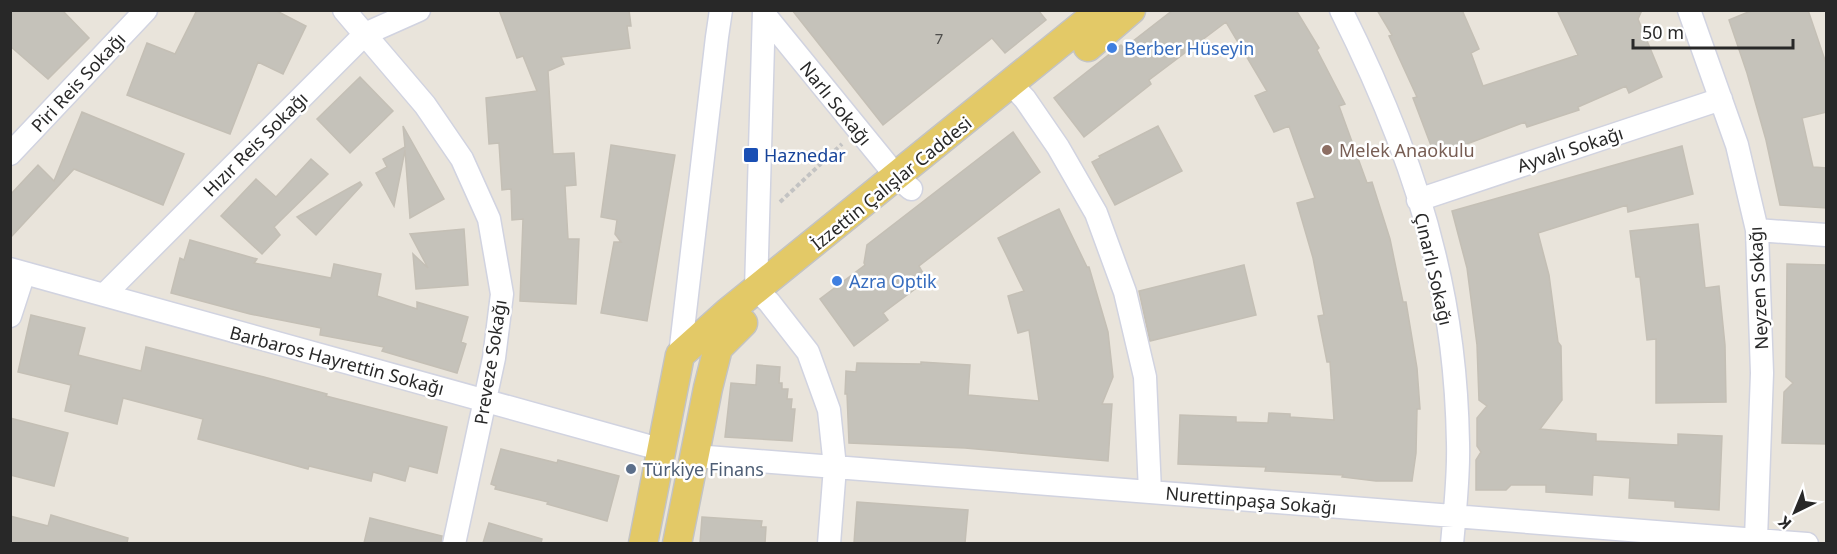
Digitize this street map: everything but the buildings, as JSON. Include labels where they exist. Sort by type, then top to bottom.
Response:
[{"type":"main road","name":"İzzettin Çalışlar Caddesi","points":[[1019,92],[1101,10]]},
{"type":"main road","name":"İzzettin Çalışlar Caddesi","points":[[680,355],[853,232],[904,183],[1019,92],[1131,10]]},
{"type":"main road","points":[[677,543],[718,348],[763,296]]},
{"type":"main road","points":[[643,543],[680,355]]},
{"type":"street","name":"Piri Reis Sokağı","points":[[10,154],[146,10]]},
{"type":"street","name":"Preveze Sokağı","points":[[344,10],[425,105],[462,159],[489,219],[502,294],[494,358],[454,543]]},
{"type":"street","name":"Hızır Reis Sokağı","points":[[104,295],[365,34],[419,10]]},
{"type":"street","points":[[680,355],[722,10]]},
{"type":"street","name":"Çınarlı Sokağı","points":[[1341,10],[1368,65],[1404,154],[1435,253],[1453,357],[1458,445],[1452,543]]},
{"type":"street","name":"Neyzen Sokağı","points":[[1689,10],[1737,145],[1757,230],[1762,374],[1755,539]]},
{"type":"street","points":[[764,12],[763,296],[808,352],[829,410],[835,467],[830,543]]},
{"type":"street","name":"Narlı Sokağı","points":[[764,12],[904,183]]},
{"type":"street","points":[[1019,92],[1058,147],[1096,213],[1125,292],[1145,377],[1150,492]]},
{"type":"street","name":"Ayvalı Sokağı","points":[[1418,200],[1721,99]]},
{"type":"street","points":[[1757,230],[1827,235]]},
{"type":"street","points":[[10,316],[17,271]]},
{"type":"street","name":"Barbaros Hayrettin Sokağı","points":[[17,271],[663,450]]},
{"type":"street","name":"Nurettinpaşa Sokağı","points":[[695,456],[1807,543]]},
{"type":"path","points":[[777,205],[824,162]]},
{"type":"place","name":"Berber Hüseyin","points":[[1112,48]]},
{"type":"place","name":"Melek Anaokulu","points":[[1327,150]]},
{"type":"place","name":"Haznedar","points":[[751,155]]},
{"type":"place","name":"Azra Optik","points":[[837,281]]},
{"type":"place","name":"Türkiye Finans","points":[[631,469]]}]
